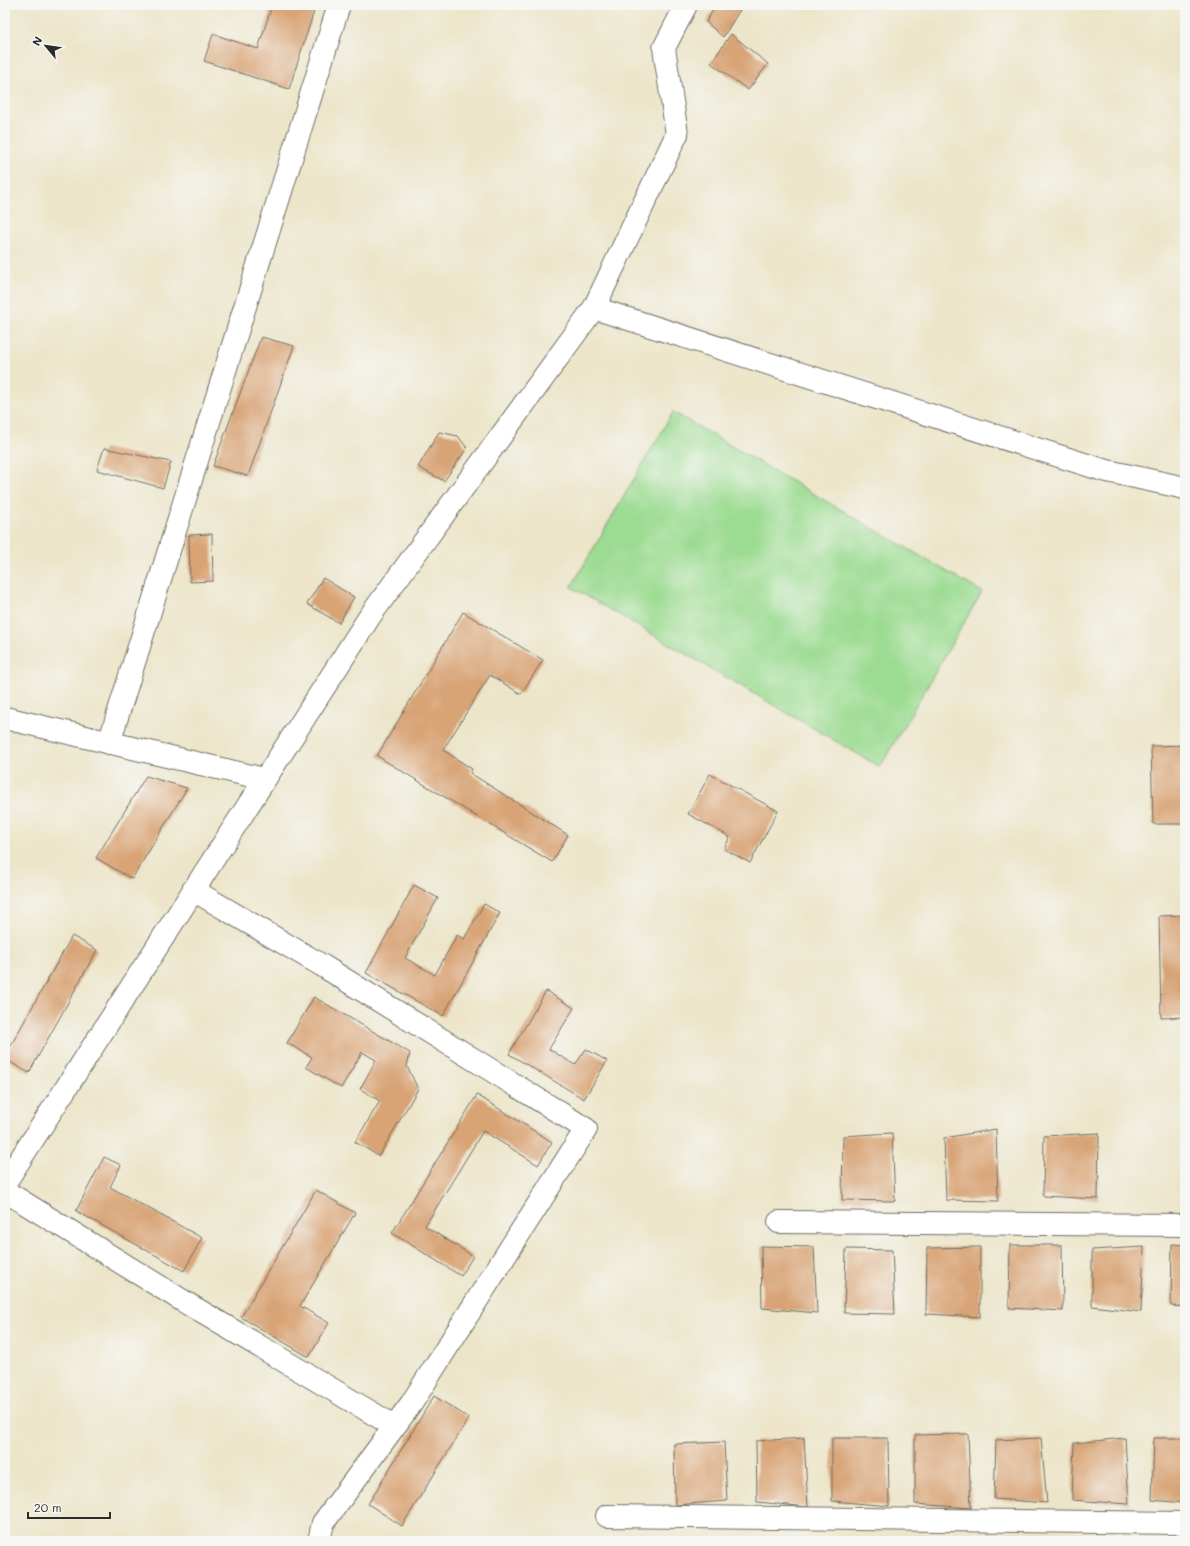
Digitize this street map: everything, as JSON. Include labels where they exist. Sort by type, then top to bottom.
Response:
[{"type":"street","points":[[109,743],[339,5]]},
{"type":"street","points":[[5,1183],[370,616],[594,308],[677,134],[664,48],[686,5]]},
{"type":"street","points":[[594,308],[1103,470],[1185,488]]},
{"type":"street","points":[[5,718],[264,780]]},
{"type":"street","points":[[193,890],[323,966],[586,1128],[411,1404],[323,1523],[319,1541]]},
{"type":"street","points":[[5,1191],[188,1304],[394,1426]]},
{"type":"street","points":[[779,1222],[1185,1225]]},
{"type":"street","points":[[607,1516],[1185,1523]]},
{"type":"green space","points":[[673,412],[982,592],[880,767],[571,587]]},
{"type":"building","points":[[272,5],[316,5],[289,89],[204,61],[213,34],[258,49]]},
{"type":"building","points":[[716,5],[743,5],[723,37],[706,22]]},
{"type":"building","points":[[731,34],[768,64],[748,90],[711,63]]},
{"type":"building","points":[[261,337],[294,346],[248,476],[213,466]]},
{"type":"building","points":[[439,432],[458,436],[467,448],[444,481],[418,467]]},
{"type":"building","points":[[104,448],[171,462],[163,488],[97,470]]},
{"type":"building","points":[[212,534],[213,581],[190,582],[189,535]]},
{"type":"building","points":[[323,578],[354,597],[339,623],[307,604]]},
{"type":"building","points":[[463,612],[543,660],[521,694],[490,675],[443,750],[472,769],[470,773],[568,835],[552,862],[377,756]]},
{"type":"building","points":[[1185,745],[1185,824],[1153,824],[1151,746]]},
{"type":"building","points":[[710,774],[778,811],[750,863],[724,849],[730,837],[688,814]]},
{"type":"building","points":[[146,776],[187,788],[132,879],[96,858]]},
{"type":"building","points":[[414,885],[438,898],[405,958],[435,975],[457,935],[464,939],[484,904],[500,913],[443,1016],[366,973]]},
{"type":"building","points":[[1185,915],[1185,1017],[1161,1018],[1159,916]]},
{"type":"building","points":[[72,936],[97,950],[29,1073],[5,1059],[5,1056]]},
{"type":"building","points":[[546,991],[574,1008],[549,1049],[575,1065],[586,1049],[607,1061],[584,1099],[509,1054]]},
{"type":"building","points":[[314,997],[410,1053],[407,1066],[418,1089],[379,1156],[355,1142],[380,1101],[360,1089],[376,1060],[362,1052],[341,1088],[306,1067],[312,1057],[287,1043]]},
{"type":"building","points":[[477,1095],[552,1142],[538,1165],[483,1131],[425,1226],[473,1256],[461,1276],[392,1233]]},
{"type":"building","points":[[996,1129],[998,1201],[946,1200],[944,1138]]},
{"type":"building","points":[[892,1133],[895,1201],[842,1200],[843,1136]]},
{"type":"building","points":[[1099,1133],[1098,1199],[1043,1196],[1044,1136]]},
{"type":"building","points":[[104,1157],[121,1165],[110,1187],[202,1238],[184,1271],[76,1211]]},
{"type":"building","points":[[316,1190],[355,1213],[300,1306],[329,1323],[309,1357],[241,1317]]},
{"type":"building","points":[[1172,1244],[1185,1245],[1185,1307],[1171,1306]]},
{"type":"building","points":[[1010,1245],[1062,1245],[1063,1311],[1009,1308]]},
{"type":"building","points":[[761,1246],[814,1247],[817,1313],[762,1308]]},
{"type":"building","points":[[980,1247],[980,1317],[926,1314],[927,1248]]},
{"type":"building","points":[[1144,1247],[1141,1312],[1092,1306],[1092,1250]]},
{"type":"building","points":[[846,1249],[892,1250],[895,1314],[844,1313]]},
{"type":"building","points":[[434,1396],[469,1418],[402,1526],[368,1504]]},
{"type":"building","points":[[968,1434],[971,1508],[915,1504],[915,1435]]},
{"type":"building","points":[[804,1438],[808,1507],[757,1502],[756,1441]]},
{"type":"building","points":[[832,1438],[888,1438],[889,1506],[832,1501]]},
{"type":"building","points":[[1041,1438],[1047,1503],[994,1499],[996,1440]]},
{"type":"building","points":[[1125,1438],[1129,1504],[1072,1500],[1074,1443]]},
{"type":"building","points":[[1154,1438],[1185,1438],[1185,1503],[1152,1500]]},
{"type":"building","points":[[724,1442],[727,1501],[675,1505],[674,1444]]}]
